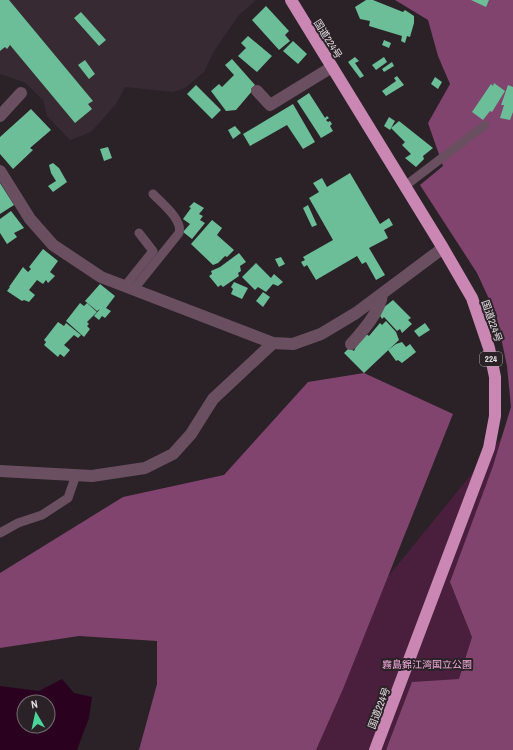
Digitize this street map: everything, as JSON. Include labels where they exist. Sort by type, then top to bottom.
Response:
[{"type":"highway","name":"国道224号","points":[[291,0],[472,298],[489,348],[495,377],[495,416],[489,448],[376,750]]},
{"type":"street","points":[[257,91],[270,105],[332,67]]},
{"type":"street","points":[[0,116],[21,93]]},
{"type":"street","points":[[0,171],[30,219],[53,245],[101,277],[273,343],[293,344],[321,334],[356,313],[443,248]]},
{"type":"street","points":[[351,344],[364,330],[381,302],[382,294]]},
{"type":"street","points":[[0,471],[92,476],[145,468],[173,454],[191,434],[213,399],[273,343]]},
{"type":"lane","points":[[405,186],[484,125]]},
{"type":"lane","points":[[129,288],[179,233],[180,229],[178,220],[154,194]]},
{"type":"lane","points":[[129,288],[153,252],[139,233]]},
{"type":"lane","points":[[0,533],[18,523],[42,515],[68,498],[76,475]]},
{"type":"shaded area","points":[[0,0],[256,0],[239,15],[214,51],[204,72],[185,88],[173,92],[125,87],[116,104],[91,132],[70,140],[47,116],[43,100],[26,83],[0,74]]},
{"type":"shaded area","points":[[395,0],[513,0],[513,750],[386,750],[412,682],[459,679],[472,637],[450,582],[493,466],[511,407],[507,366],[496,314],[477,273],[420,185],[443,166],[428,123],[450,84],[438,56],[428,20]]},
{"type":"shaded area","points":[[364,373],[453,414],[343,689],[316,750],[139,750],[157,684],[157,641],[79,636],[0,648],[0,573],[123,497],[224,475],[308,382]]},
{"type":"shaded area","points":[[62,679],[74,693],[92,697],[89,718],[77,750],[0,750],[0,686],[39,691]]},
{"type":"green space","name":"霧島錦江湾国立公園","points":[[513,423],[513,750],[221,750],[286,702]]},
{"type":"building","points":[[0,0],[9,0],[93,101],[88,104],[92,109],[75,123],[10,45],[7,49],[5,47],[0,51]]},
{"type":"building","points":[[366,0],[373,0],[403,12],[405,10],[414,16],[414,23],[410,37],[407,36],[405,43],[401,41],[402,36],[369,26],[370,21],[360,19],[355,7]]},
{"type":"building","points":[[471,0],[489,0],[486,7]]},
{"type":"building","points":[[266,6],[289,31],[285,35],[290,41],[279,50],[252,20]]},
{"type":"building","points":[[81,12],[106,40],[99,46],[74,18]]},
{"type":"building","points":[[248,36],[272,56],[257,72],[238,56],[246,48],[241,43]]},
{"type":"building","points":[[384,40],[391,43],[389,48],[382,45]]},
{"type":"building","points":[[293,41],[307,54],[298,64],[283,51]]},
{"type":"building","points":[[355,57],[359,61],[355,63],[364,76],[360,78],[348,62]]},
{"type":"building","points":[[384,57],[387,62],[376,70],[372,65]]},
{"type":"building","points":[[232,59],[255,85],[251,89],[253,90],[236,110],[226,111],[211,91],[219,84],[222,87],[234,75],[225,65]]},
{"type":"building","points":[[85,60],[95,74],[89,79],[78,65]]},
{"type":"building","points":[[392,62],[394,66],[384,72],[382,69]]},
{"type":"building","points":[[397,76],[404,85],[386,96],[382,91],[396,81],[394,78]]},
{"type":"building","points":[[435,77],[442,82],[438,89],[431,84]]},
{"type":"building","points":[[494,83],[505,91],[492,112],[490,111],[483,120],[472,112],[491,84],[493,86]]},
{"type":"building","points":[[196,85],[221,110],[212,119],[187,94]]},
{"type":"building","points":[[508,85],[513,87],[513,112],[510,120],[500,118],[504,105],[501,105]]},
{"type":"building","points":[[309,93],[325,118],[327,116],[329,118],[326,120],[328,122],[330,121],[332,124],[330,126],[333,131],[321,138],[297,101]]},
{"type":"building","points":[[293,104],[315,142],[303,149],[287,125],[250,146],[243,134]]},
{"type":"building","points":[[31,109],[51,130],[30,148],[33,150],[13,169],[0,154],[0,137]]},
{"type":"building","points":[[389,117],[395,121],[390,130],[384,126]]},
{"type":"building","points":[[399,121],[433,148],[423,156],[424,159],[416,167],[405,158],[411,154],[402,145],[405,142],[391,128]]},
{"type":"building","points":[[235,126],[241,133],[233,139],[228,130]]},
{"type":"building","points":[[108,147],[112,158],[104,161],[100,149]]},
{"type":"building","points":[[53,163],[59,168],[67,182],[53,192],[48,186],[56,181],[51,173],[49,165]]},
{"type":"building","points":[[350,173],[380,224],[389,218],[393,225],[384,230],[388,238],[369,248],[385,275],[376,280],[366,262],[362,264],[357,256],[316,280],[307,265],[304,267],[301,262],[305,260],[303,257],[333,240],[309,198],[319,192],[313,183],[322,178],[327,187]]},
{"type":"building","points":[[0,183],[14,205],[0,214]]},
{"type":"building","points":[[194,202],[204,208],[199,214],[203,216],[200,220],[205,223],[192,239],[183,232],[190,224],[183,219],[191,208],[189,207]]},
{"type":"building","points":[[308,205],[317,225],[312,227],[303,208]]},
{"type":"building","points":[[11,211],[24,228],[14,233],[17,237],[7,244],[0,233],[0,219]]},
{"type":"building","points":[[212,220],[222,228],[217,235],[234,250],[227,257],[225,256],[218,263],[213,265],[191,244]]},
{"type":"building","points":[[43,249],[58,261],[50,272],[55,276],[48,283],[46,280],[43,284],[37,280],[29,290],[35,295],[29,302],[24,300],[22,301],[7,291],[23,267],[28,272],[31,269],[29,267]]},
{"type":"building","points":[[239,253],[246,262],[240,266],[241,271],[238,273],[239,276],[223,287],[221,285],[218,287],[209,276],[212,274],[211,271],[220,267]]},
{"type":"building","points":[[281,257],[285,264],[279,267],[275,259]]},
{"type":"building","points":[[256,263],[271,278],[274,274],[283,282],[278,286],[273,284],[266,292],[258,287],[255,290],[242,277]]},
{"type":"building","points":[[234,282],[248,288],[242,299],[231,294],[233,289],[231,287]]},
{"type":"building","points":[[100,284],[115,296],[106,308],[111,311],[105,318],[102,316],[99,320],[94,316],[100,309],[97,311],[85,301]]},
{"type":"building","points":[[263,292],[270,297],[263,307],[256,301]]},
{"type":"building","points":[[393,300],[411,318],[408,320],[412,324],[402,333],[400,329],[397,331],[384,317],[382,319],[378,312]]},
{"type":"building","points":[[80,303],[84,306],[87,303],[97,312],[87,322],[89,324],[87,326],[90,329],[84,337],[66,321]]},
{"type":"building","points":[[386,321],[396,332],[399,340],[364,373],[344,353],[349,348],[354,351],[360,338],[366,334],[369,336],[380,323],[382,325]]},
{"type":"building","points":[[58,322],[64,326],[66,323],[81,335],[78,338],[74,335],[64,345],[70,350],[64,357],[60,354],[58,357],[44,345],[46,342],[44,340]]},
{"type":"building","points":[[425,323],[430,330],[419,337],[414,331]]},
{"type":"building","points":[[402,342],[406,347],[410,344],[416,352],[402,363],[398,360],[396,361],[388,350],[396,344]]}]
